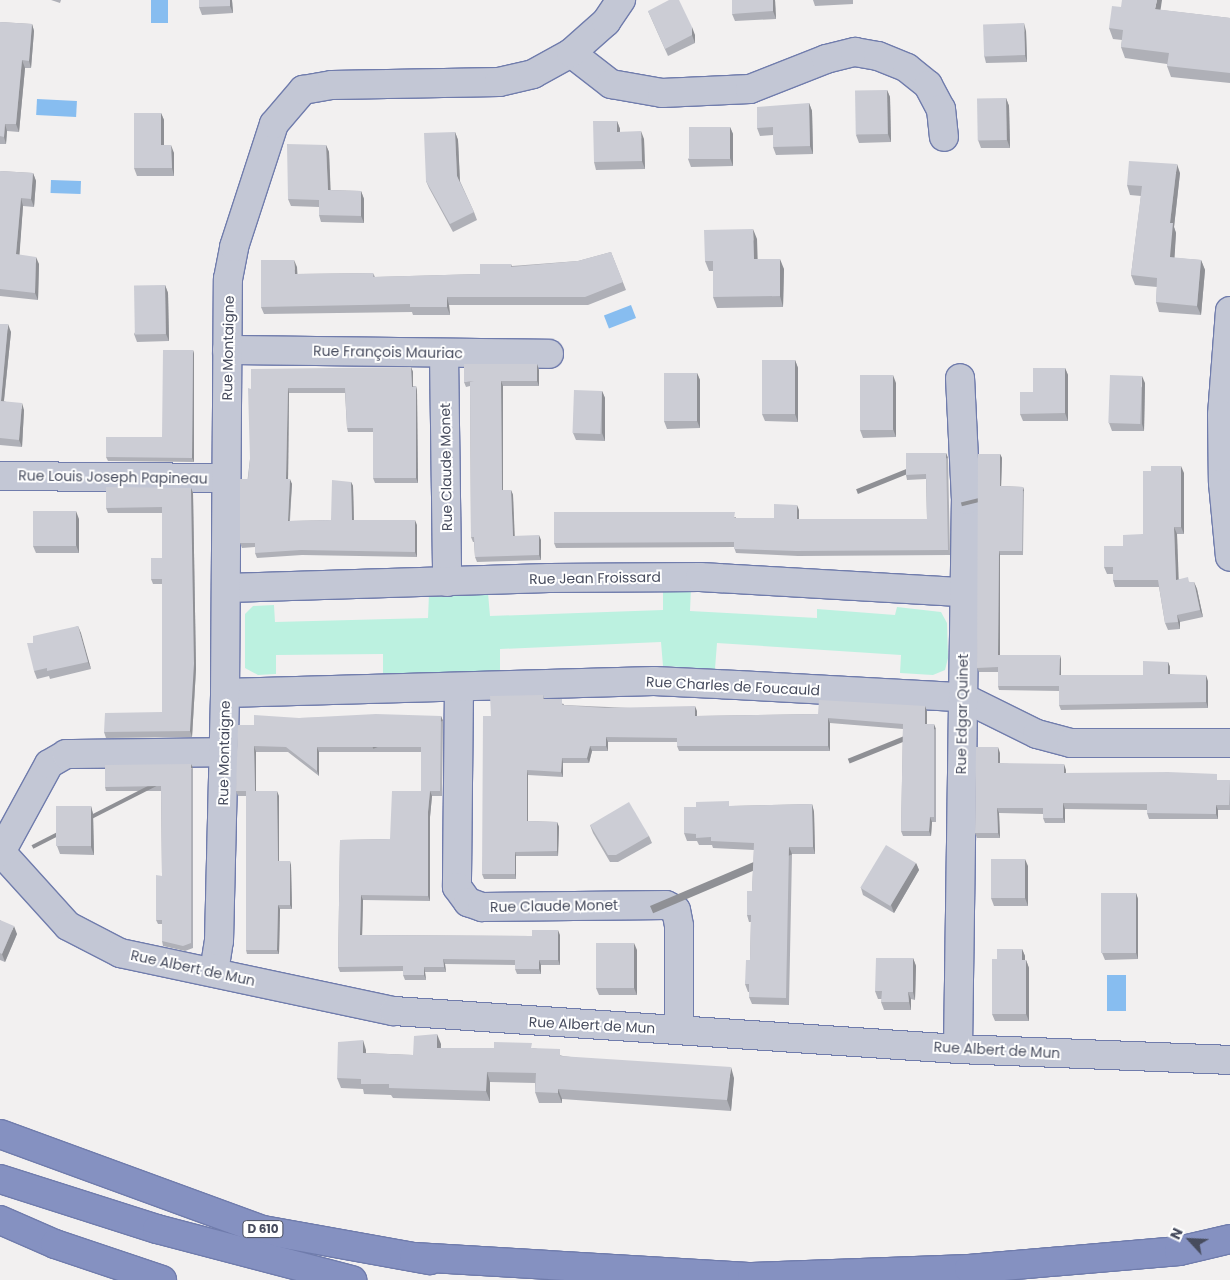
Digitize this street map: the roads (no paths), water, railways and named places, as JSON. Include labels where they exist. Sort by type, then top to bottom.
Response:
[{"type":"highway","name":"D 610","points":[[0,1134],[263,1230],[537,1280]]},
{"type":"highway","name":"D 610","points":[[0,1179],[157,1229],[352,1280]]},
{"type":"highway","points":[[0,1220],[55,1244],[162,1280]]},
{"type":"highway","points":[[414,1257],[752,1276],[978,1268],[1179,1250],[1230,1239]]},
{"type":"street","name":"Rue Montaigne","points":[[214,972],[219,941],[224,752],[227,588],[228,278],[234,247],[274,124],[303,90],[332,86],[498,82],[533,74],[572,53],[606,22],[620,0]]},
{"type":"street","points":[[572,53],[611,84],[662,93],[750,89],[826,59],[855,52],[878,56],[907,68],[928,84],[941,109],[944,137]]},
{"type":"street","points":[[1230,311],[1222,415],[1230,554]]},
{"type":"street","name":"Rue François Mauriac","points":[[227,350],[549,354]]},
{"type":"street","name":"Rue Claude Monet","points":[[444,353],[447,582]]},
{"type":"street","name":"Rue Edgar Quinet","points":[[958,1049],[966,500],[960,378]]},
{"type":"street","name":"Rue Louis Joseph Papineau","points":[[0,476],[226,478]]},
{"type":"street","name":"Rue Jean Froissard","points":[[227,588],[700,577],[964,592]]},
{"type":"street","name":"Rue Charles de Foucauld","points":[[225,694],[654,681],[962,697],[1037,734],[1071,743],[1230,744]]},
{"type":"street","name":"Rue Claude Monet","points":[[459,688],[457,887],[468,902],[482,907],[666,905],[676,910],[680,926],[679,1030]]},
{"type":"street","points":[[0,851],[49,764],[66,754],[224,752]]},
{"type":"street","name":"Rue Albert de Mun","points":[[0,851],[68,926],[120,953],[394,1011],[958,1049],[1230,1060]]},
{"type":"water","points":[[151,0],[168,0],[168,23],[151,23]]},
{"type":"water","points":[[37,99],[77,101],[76,117],[36,115]]},
{"type":"water","points":[[51,180],[81,181],[81,194],[51,193]]},
{"type":"water","points":[[631,305],[636,318],[609,328],[604,315]]},
{"type":"water","points":[[1107,975],[1126,975],[1126,1011],[1107,1011]]}]
